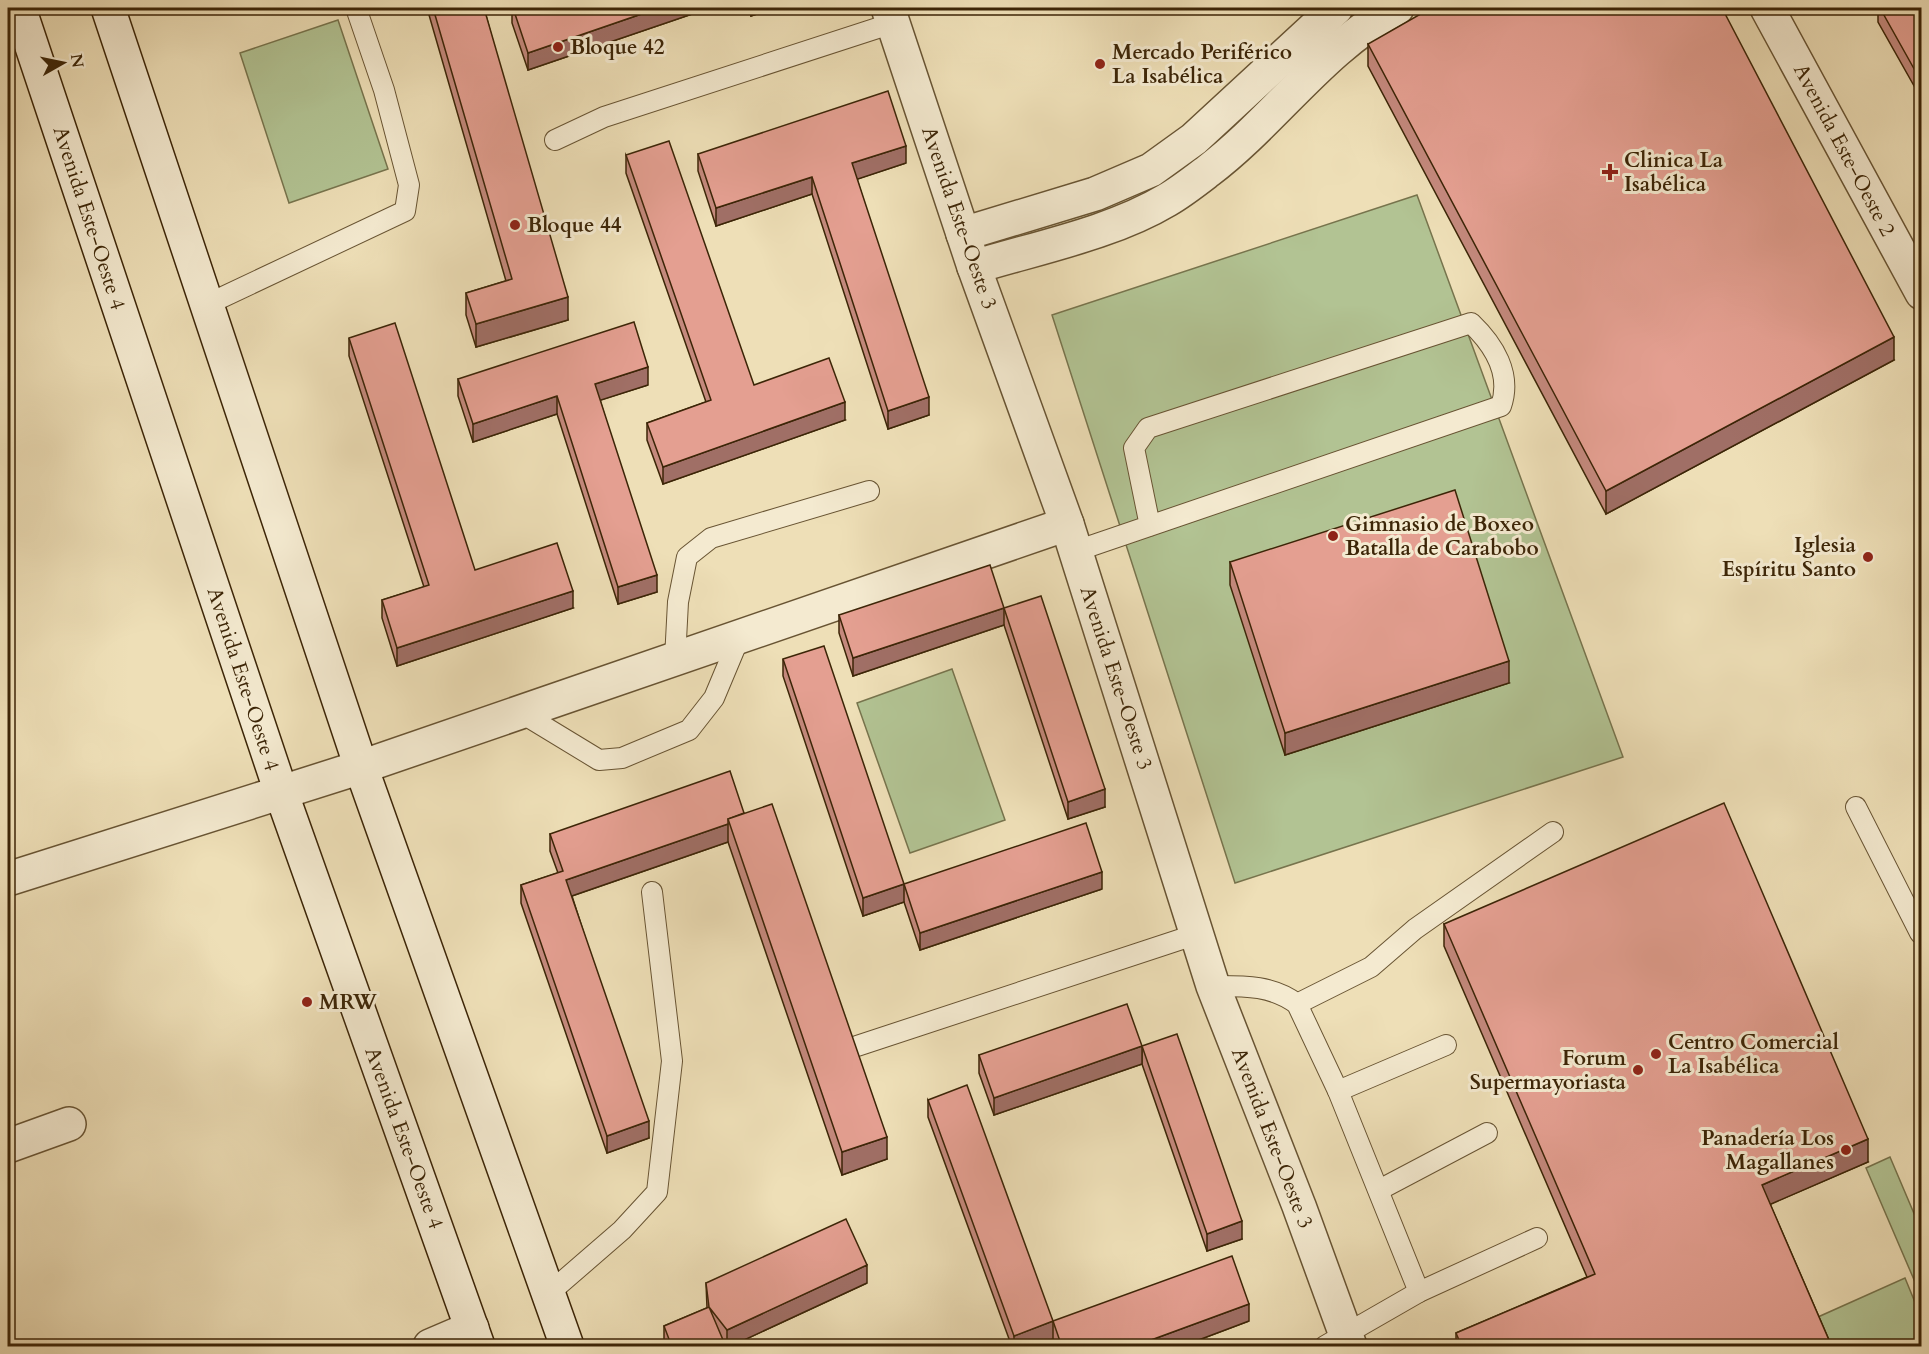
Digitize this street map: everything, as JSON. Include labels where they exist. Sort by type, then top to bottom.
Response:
[{"type":"street","name":"Avenida Este-Oeste 4","points":[[19,8],[281,792],[475,1337]]},
{"type":"street","points":[[108,8],[361,767],[567,1347]]},
{"type":"street","points":[[963,234],[1095,194],[1150,170],[1194,139],[1336,8]]},
{"type":"street","points":[[974,267],[1112,224],[1167,200],[1210,169],[1329,58],[1380,16],[1397,8]]},
{"type":"street","name":"Avenida Este-Oeste 2","points":[[1767,8],[1922,293]]},
{"type":"street","name":"Avenida Este-Oeste 3","points":[[890,15],[974,267],[1072,537],[1213,986],[1299,1206],[1340,1343]]},
{"type":"street","points":[[8,879],[361,767],[740,636],[1072,537]]},
{"type":"street","points":[[8,1146],[69,1124]]},
{"type":"street","points":[[430,1347],[475,1337]]},
{"type":"lane","points":[[207,304],[405,211],[409,185],[384,90],[356,8]]},
{"type":"lane","points":[[555,140],[604,117],[890,15]]},
{"type":"lane","points":[[1072,537],[1150,526],[1501,406],[1506,392],[1503,371],[1489,340],[1471,323],[1148,428],[1134,448],[1150,526]]},
{"type":"lane","points":[[675,658],[678,602],[687,557],[711,538],[869,491]]},
{"type":"lane","points":[[519,712],[599,760],[622,758],[689,730],[714,698],[740,636]]},
{"type":"lane","points":[[1856,807],[1921,933]]},
{"type":"lane","points":[[1297,1004],[1371,967],[1415,929],[1552,832]]},
{"type":"lane","points":[[547,1294],[622,1230],[657,1192],[672,1061],[652,892]]},
{"type":"lane","points":[[857,1046],[1197,934]]},
{"type":"lane","points":[[1213,986],[1251,986],[1284,994],[1297,1004],[1338,1091],[1419,1292]]},
{"type":"lane","points":[[1338,1091],[1446,1045]]},
{"type":"lane","points":[[1379,1190],[1487,1133]]},
{"type":"lane","points":[[1340,1343],[1419,1292],[1537,1238]]},
{"type":"green space","points":[[338,20],[388,169],[289,203],[240,53]]},
{"type":"green space","name":"Gimnasio de Boxeo Batalla de Carabobo","points":[[1417,195],[1623,757],[1235,883],[1052,315]]},
{"type":"green space","points":[[952,669],[1005,820],[910,853],[857,703]]},
{"type":"green space","points":[[1890,1157],[1921,1230],[1921,1296],[1866,1168]]},
{"type":"green space","points":[[1905,1278],[1921,1317],[1921,1346],[1831,1346],[1818,1317]]},
{"type":"building","name":"Bloque 44","points":[[433,8],[484,8],[568,297],[476,324],[466,293],[512,279]]},
{"type":"building","points":[[513,8],[659,8],[528,53]]},
{"type":"building","name":"Clinica La Isabélica","points":[[1431,8],[1722,8],[1894,337],[1606,491],[1368,44]]},
{"type":"building","points":[[1880,8],[1922,8],[1922,83]]},
{"type":"building","points":[[888,91],[906,146],[852,163],[929,397],[888,411],[812,177],[716,208],[698,154]]},
{"type":"building","points":[[669,141],[754,385],[829,358],[845,402],[663,467],[647,423],[711,400],[626,155]]},
{"type":"building","points":[[634,322],[648,367],[595,384],[657,575],[618,587],[557,396],[473,424],[458,379]]},
{"type":"building","points":[[395,323],[475,570],[557,543],[573,591],[397,648],[382,600],[429,585],[349,338]]},
{"type":"building","points":[[1455,490],[1509,661],[1285,733],[1230,562]]},
{"type":"building","points":[[990,565],[1004,608],[853,658],[839,615]]},
{"type":"building","points":[[1041,596],[1105,789],[1068,802],[1004,608]]},
{"type":"building","points":[[824,646],[904,884],[863,898],[783,659]]},
{"type":"building","points":[[730,771],[744,813],[728,819],[728,824],[566,880],[649,1121],[607,1136],[521,885],[563,871],[550,834]]},
{"type":"building","name":"Centro Comercial La Isabélica","points":[[1724,803],[1868,1139],[1762,1185],[1832,1347],[1462,1347],[1456,1333],[1595,1274],[1444,924]]},
{"type":"building","points":[[772,804],[887,1137],[842,1152],[728,819]]},
{"type":"building","points":[[1086,823],[1102,872],[920,933],[904,884]]},
{"type":"building","points":[[1127,1004],[1142,1046],[994,1098],[979,1055]]},
{"type":"building","points":[[1177,1034],[1242,1221],[1207,1234],[1142,1046]]},
{"type":"building","points":[[967,1085],[1053,1321],[1014,1336],[928,1100]]},
{"type":"building","points":[[846,1219],[867,1265],[727,1330],[709,1307],[706,1283]]},
{"type":"building","points":[[1232,1256],[1249,1304],[1132,1347],[1062,1347],[1053,1321]]},
{"type":"building","points":[[709,1307],[726,1347],[672,1347],[664,1326]]},
{"type":"place","name":"Bloque 42","points":[[558,47]]},
{"type":"place","name":"Mercado Periférico La Isabélica","points":[[1100,64]]},
{"type":"place","name":"Clinica La Isabélica","points":[[1610,172]]},
{"type":"place","name":"Bloque 44","points":[[515,225]]},
{"type":"place","name":"Gimnasio de Boxeo Batalla de Carabobo","points":[[1333,536]]},
{"type":"place","name":"Iglesia Espíritu Santo","points":[[1868,557]]},
{"type":"place","name":"MRW","points":[[307,1002]]},
{"type":"place","name":"Centro Comercial La Isabélica","points":[[1656,1054]]},
{"type":"place","name":"Forum Supermayoriasta","points":[[1638,1070]]},
{"type":"place","name":"Panadería Los Magallanes","points":[[1846,1150]]}]
